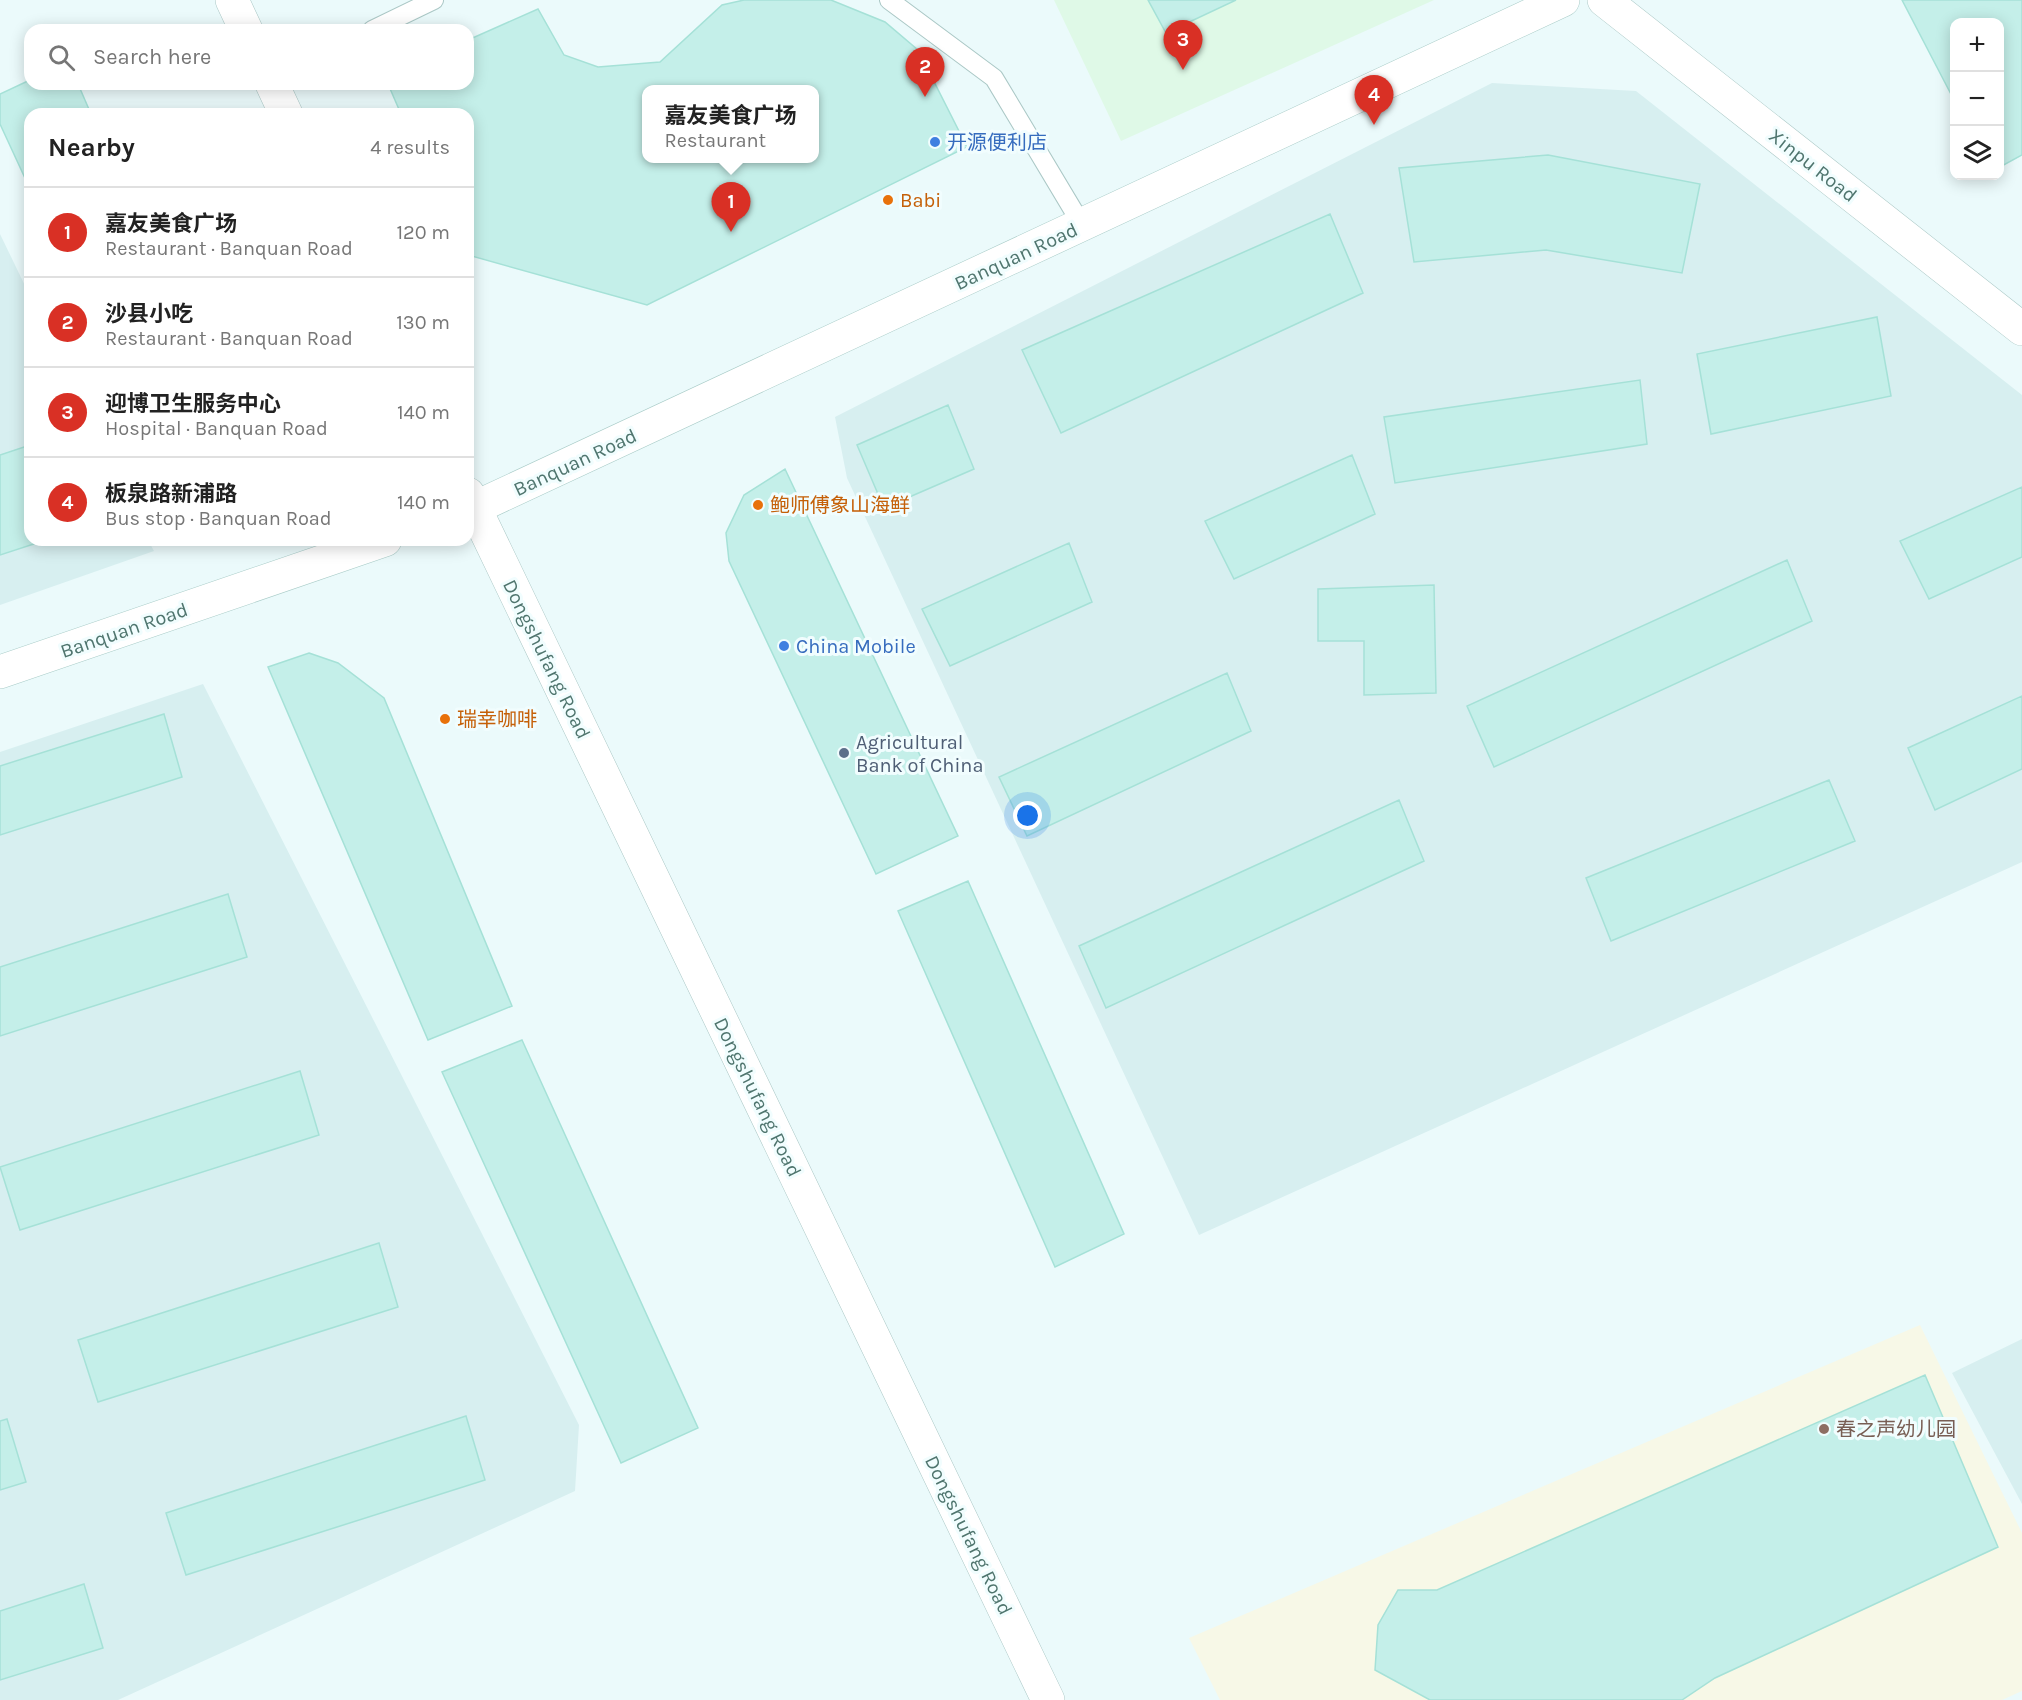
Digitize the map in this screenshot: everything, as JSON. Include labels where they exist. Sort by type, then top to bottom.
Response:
[{"type":"street","points":[[232,0],[243,24]]},
{"type":"street","name":"Banquan Road","points":[[474,503],[1082,225],[1563,0]]},
{"type":"street","name":"Xinpu Road","points":[[1604,0],[2022,329]]},
{"type":"street","points":[[275,90],[283,108]]},
{"type":"street","name":"Dongshufang Road","points":[[474,513],[1048,1700]]},
{"type":"street","name":"Banquan Road","points":[[0,672],[368,546]]},
{"type":"lane","points":[[384,24],[434,0]]},
{"type":"lane","points":[[888,0],[994,78],[1082,225]]},
{"type":"shaded area","points":[[1054,0],[1434,0],[1121,141]]},
{"type":"shaded area","points":[[1492,83],[1636,91],[2022,395],[2022,862],[1199,1235],[847,478],[835,417]]},
{"type":"shaded area","points":[[0,234],[24,284],[24,546],[151,546],[154,551],[0,605]]},
{"type":"shaded area","points":[[203,684],[579,1425],[575,1491],[118,1700],[0,1700],[0,752]]},
{"type":"shaded area","name":"春之声幼儿园","points":[[1920,1325],[2022,1533],[2022,1691],[2002,1700],[1220,1700],[1189,1638]]},
{"type":"shaded area","points":[[2022,1339],[2022,1504],[1952,1373]]},
{"type":"building","points":[[744,0],[831,0],[885,22],[918,50],[967,147],[647,305],[474,257],[474,108],[398,108],[391,90],[474,90],[474,37],[538,9],[564,55],[598,67],[660,62],[722,5]]},
{"type":"building","points":[[1148,0],[1236,0],[1166,33]]},
{"type":"building","points":[[1902,0],[2022,0],[2022,155],[2004,165],[2004,18],[1950,18],[1950,92]]},
{"type":"building","points":[[24,83],[24,90],[81,90],[88,108],[24,108],[24,176],[0,124],[0,94]]},
{"type":"building","points":[[1548,155],[1700,184],[1682,273],[1546,250],[1414,262],[1399,168]]},
{"type":"building","points":[[1330,214],[1363,293],[1061,433],[1022,350]]},
{"type":"building","points":[[1877,317],[1891,396],[1711,434],[1697,354]]},
{"type":"building","points":[[1640,380],[1647,444],[1395,483],[1384,417]]},
{"type":"building","points":[[948,405],[974,469],[884,508],[857,445]]},
{"type":"building","points":[[24,447],[24,546],[28,546],[0,555],[0,455]]},
{"type":"building","points":[[1352,455],[1375,514],[1234,579],[1205,521]]},
{"type":"building","points":[[785,469],[958,836],[876,874],[729,561],[726,533],[744,495]]},
{"type":"building","points":[[2022,487],[2022,557],[1929,599],[1900,541]]},
{"type":"building","points":[[1069,543],[1092,602],[950,666],[922,609]]},
{"type":"building","points":[[1787,560],[1812,621],[1494,767],[1467,706]]},
{"type":"building","points":[[1434,585],[1436,693],[1364,695],[1364,641],[1318,641],[1318,589]]},
{"type":"building","points":[[309,653],[338,663],[384,698],[512,1006],[428,1040],[268,667]]},
{"type":"building","points":[[1227,673],[1251,731],[1027,836],[999,777]]},
{"type":"building","points":[[2022,696],[2022,769],[1935,810],[1908,748]]},
{"type":"building","points":[[164,714],[182,777],[0,835],[0,766]]},
{"type":"building","points":[[1829,780],[1855,841],[1611,941],[1586,878]]},
{"type":"building","points":[[1399,800],[1424,861],[1106,1008],[1079,946]]},
{"type":"building","points":[[968,881],[1124,1234],[1055,1267],[898,911]]},
{"type":"building","points":[[228,894],[247,957],[0,1036],[0,967]]},
{"type":"building","points":[[522,1040],[698,1428],[621,1463],[442,1072]]},
{"type":"building","points":[[300,1071],[319,1135],[20,1230],[0,1167]]},
{"type":"building","points":[[379,1243],[398,1307],[98,1402],[78,1340]]},
{"type":"building","points":[[1925,1375],[1998,1547],[1715,1678],[1682,1700],[1430,1700],[1375,1670],[1378,1625],[1398,1590],[1437,1590]]},
{"type":"building","points":[[466,1416],[485,1480],[186,1575],[166,1513]]},
{"type":"building","points":[[7,1419],[26,1482],[0,1490],[0,1421]]},
{"type":"building","points":[[84,1584],[103,1648],[0,1680],[0,1611]]},
{"type":"place","name":"迎博卫生服务中心","points":[[1183,70]]},
{"type":"place","name":"沙县小吃","points":[[925,97]]},
{"type":"place","name":"板泉路新浦路","points":[[1374,125]]},
{"type":"place","name":"开源便利店","points":[[935,142]]},
{"type":"place","name":"Babi","points":[[888,200]]},
{"type":"place","name":"嘉友美食广场","points":[[731,232]]},
{"type":"place","name":"鲍师傅象山海鲜","points":[[758,505]]},
{"type":"place","name":"China Mobile","points":[[784,646]]},
{"type":"place","name":"瑞幸咖啡","points":[[445,719]]},
{"type":"place","name":"Agricultural Bank of China","points":[[844,753]]},
{"type":"place","name":"春之声幼儿园","points":[[1824,1429]]}]
